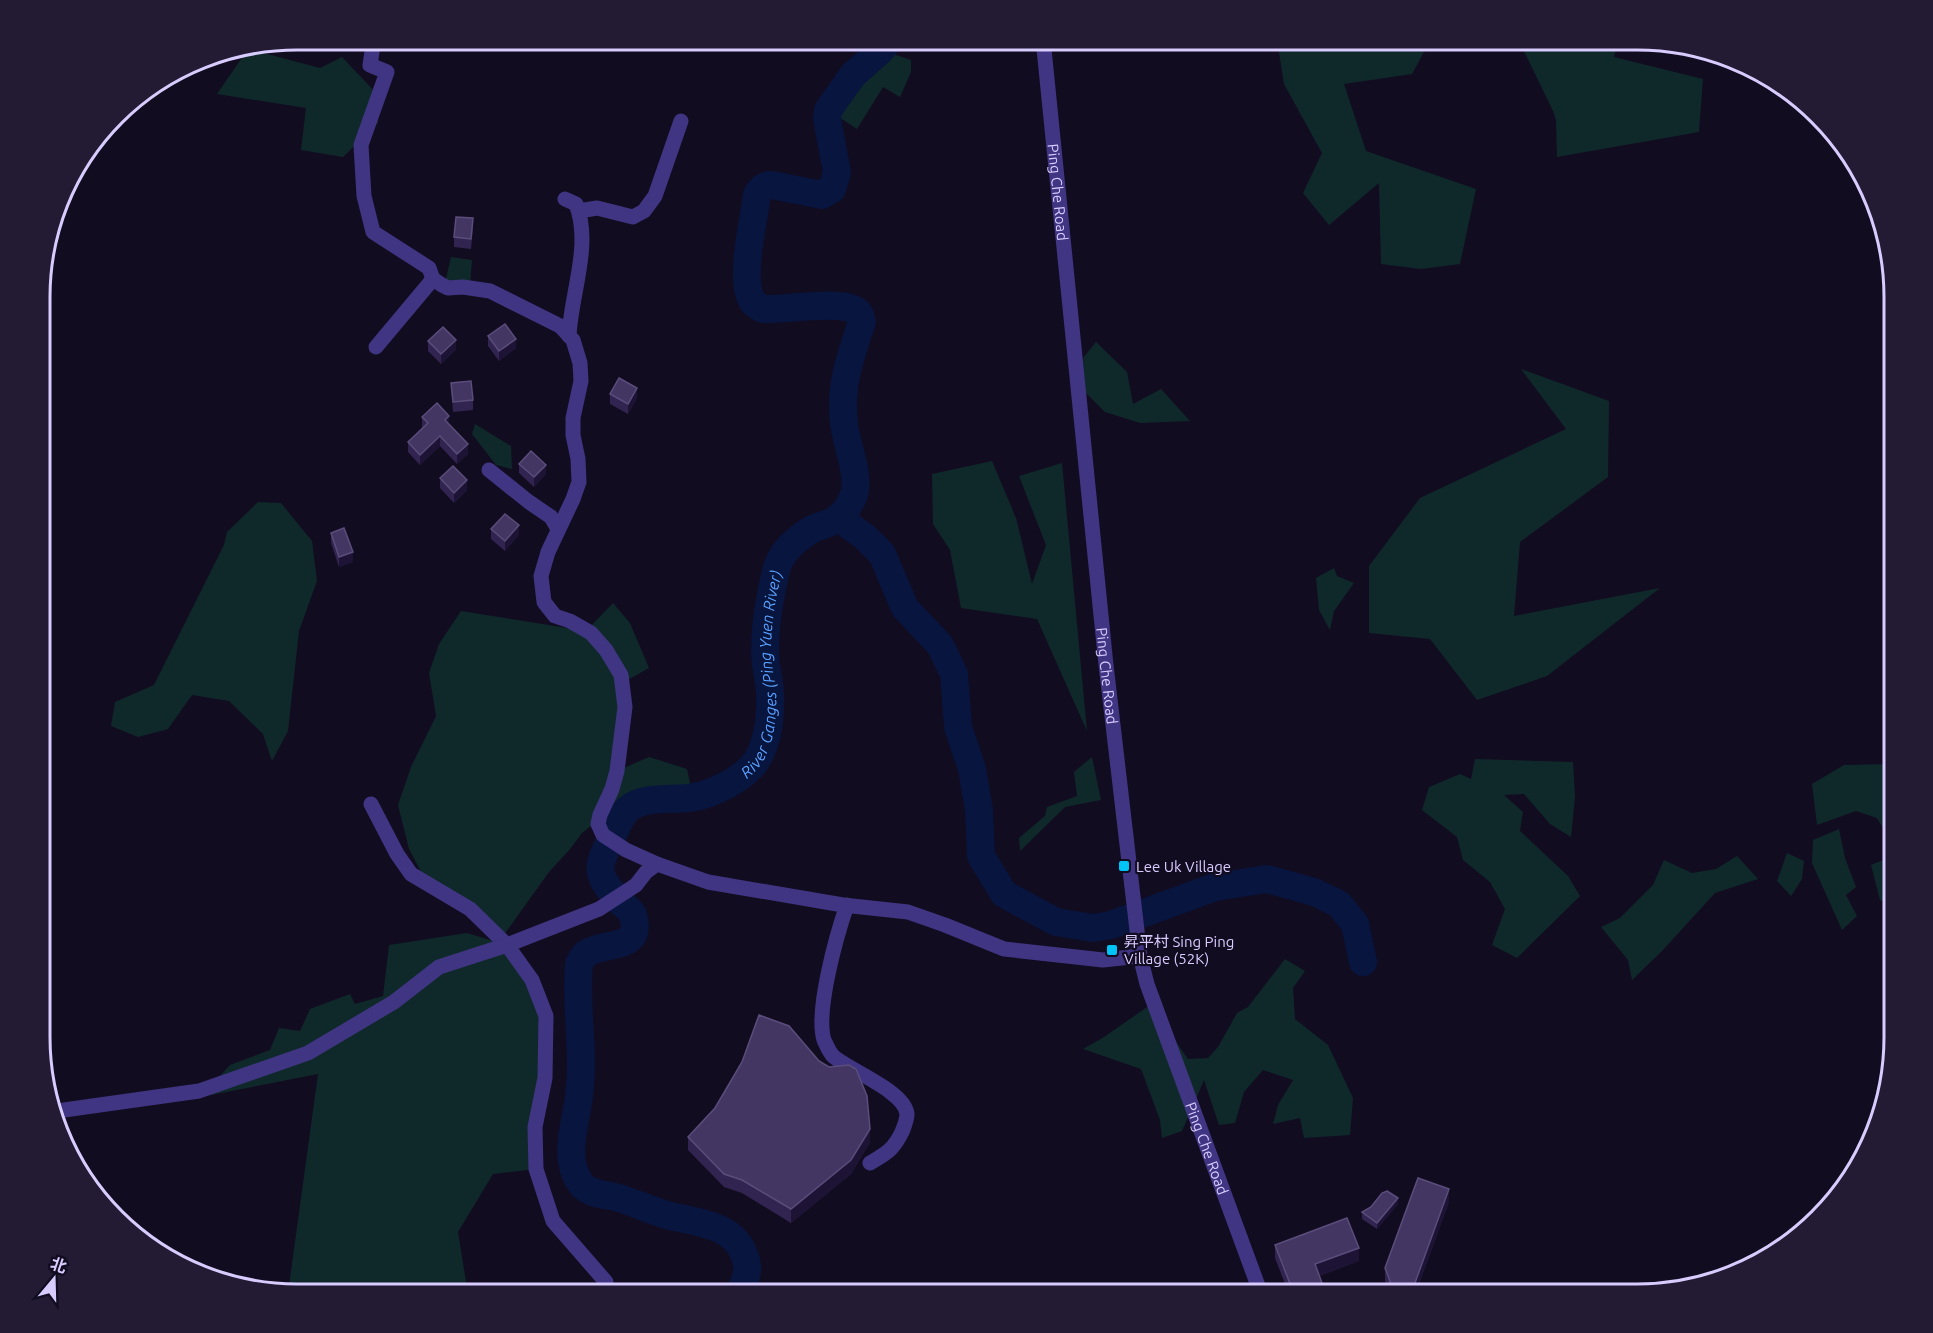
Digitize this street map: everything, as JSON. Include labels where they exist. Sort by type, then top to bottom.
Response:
[{"type":"street","points":[[372,50],[370,65],[387,72],[361,145],[364,196],[373,232],[429,268],[433,279],[448,288],[463,287],[490,291],[560,326],[573,340],[580,363],[581,381],[573,418],[579,482],[548,552],[541,576],[544,602],[555,616],[570,621],[591,633],[606,650],[621,675],[626,707],[617,771],[598,824],[601,832],[626,850],[708,882],[847,905],[908,912],[1004,949],[1103,960],[1139,952]]},
{"type":"street","name":"Ping Che Road","points":[[1045,50],[1107,676],[1139,952],[1146,984],[1257,1284]]},
{"type":"street","points":[[579,211],[597,208],[633,218],[644,211],[655,196],[681,121]]},
{"type":"street","points":[[566,199],[576,204],[582,220],[580,261],[570,314],[569,336]]},
{"type":"street","points":[[376,347],[433,279]]},
{"type":"street","points":[[489,470],[551,517],[558,529]]},
{"type":"street","points":[[370,804],[397,854],[411,874],[470,909],[507,945],[532,980],[546,1016],[545,1078],[535,1127],[536,1170],[553,1221],[606,1282]]},
{"type":"street","points":[[61,1111],[199,1091],[308,1053],[394,1002],[439,967],[507,945],[599,909],[636,885],[646,872],[657,864]]},
{"type":"street","points":[[847,905],[836,936],[824,998],[824,1038],[832,1055],[878,1083],[903,1105],[907,1114],[895,1145],[889,1152],[870,1163]]},
{"type":"green space","points":[[881,50],[911,60],[911,72],[900,97],[883,87],[857,129],[828,110],[853,75]]},
{"type":"green space","points":[[1279,50],[1425,50],[1412,74],[1344,84],[1366,151],[1476,189],[1460,264],[1421,269],[1381,264],[1379,183],[1329,225],[1303,193],[1322,153],[1284,84]]},
{"type":"green space","points":[[1523,50],[1616,50],[1614,57],[1703,79],[1699,132],[1557,157],[1556,120]]},
{"type":"green space","points":[[261,52],[320,68],[342,57],[378,95],[378,123],[343,157],[301,150],[306,108],[217,94],[244,55]]},
{"type":"green space","points":[[451,257],[472,260],[470,286],[445,283]]},
{"type":"green space","points":[[1096,342],[1127,372],[1133,404],[1161,389],[1190,421],[1140,423],[1105,412],[1085,392],[1083,358]]},
{"type":"green space","points":[[1521,369],[1609,401],[1608,477],[1520,542],[1514,616],[1660,588],[1547,676],[1477,700],[1430,639],[1369,633],[1369,566],[1420,498],[1566,429]]},
{"type":"green space","points":[[475,424],[511,446],[512,469],[496,465],[472,434]]},
{"type":"green space","points":[[992,461],[1016,518],[1032,584],[1046,545],[1019,476],[1062,463],[1087,731],[1037,619],[961,608],[950,550],[933,524],[932,474]]},
{"type":"green space","points":[[258,502],[281,503],[312,541],[317,581],[299,631],[288,731],[272,761],[263,734],[229,701],[192,695],[168,729],[138,737],[111,726],[115,702],[154,685],[224,545],[227,532]]},
{"type":"green space","points":[[1334,568],[1337,576],[1354,583],[1334,611],[1330,630],[1319,610],[1316,578]]},
{"type":"green space","points":[[613,603],[630,623],[649,668],[622,683],[617,771],[649,757],[687,769],[693,798],[641,802],[625,812],[615,830],[592,825],[582,833],[549,872],[501,939],[427,883],[409,849],[398,805],[411,767],[436,716],[429,673],[439,644],[461,611],[586,631]]},
{"type":"green space","points":[[1092,757],[1101,800],[1065,807],[1020,851],[1019,838],[1045,816],[1047,807],[1077,796],[1074,772]]},
{"type":"green space","points":[[1475,759],[1573,762],[1575,797],[1571,837],[1550,824],[1524,794],[1504,795],[1523,812],[1520,831],[1568,876],[1580,896],[1517,958],[1492,945],[1505,909],[1490,882],[1463,860],[1457,837],[1422,810],[1429,787],[1460,774],[1471,779]]},
{"type":"green space","points":[[1884,764],[1884,830],[1877,818],[1856,811],[1817,825],[1812,784],[1844,765]]},
{"type":"green space","points":[[1839,829],[1845,858],[1856,887],[1846,895],[1857,916],[1842,930],[1812,863],[1813,840]]},
{"type":"green space","points":[[1787,853],[1804,861],[1802,879],[1791,896],[1777,881]]},
{"type":"green space","points":[[1737,856],[1758,879],[1715,893],[1632,980],[1628,960],[1601,927],[1620,918],[1653,885],[1664,860],[1692,873],[1716,869]]},
{"type":"green space","points":[[1884,860],[1884,902],[1880,900],[1871,865]]},
{"type":"green space","points":[[467,933],[507,945],[546,1025],[536,1169],[493,1174],[458,1232],[468,1284],[289,1284],[318,1074],[201,1097],[230,1065],[270,1050],[279,1028],[300,1031],[310,1009],[350,994],[355,1004],[383,996],[389,945]]},
{"type":"green space","points":[[1285,959],[1305,971],[1293,988],[1295,1019],[1328,1045],[1353,1098],[1350,1135],[1304,1138],[1300,1118],[1273,1124],[1278,1105],[1293,1080],[1263,1070],[1244,1092],[1235,1123],[1219,1125],[1204,1080],[1182,1131],[1162,1138],[1160,1120],[1141,1069],[1083,1049],[1150,1005],[1188,1059],[1208,1058],[1218,1047],[1237,1013],[1248,1007]]},
{"type":"building","points":[[456,217],[473,218],[471,239],[454,237]]},
{"type":"building","points":[[505,324],[516,339],[499,351],[488,336]]},
{"type":"building","points":[[443,327],[456,340],[441,354],[428,341]]},
{"type":"building","points":[[619,378],[637,388],[628,404],[610,394]]},
{"type":"building","points":[[471,381],[473,400],[453,402],[451,383]]},
{"type":"building","points":[[437,403],[449,416],[445,420],[468,444],[457,454],[440,436],[420,455],[408,442],[428,423],[422,417]]},
{"type":"building","points":[[531,451],[546,465],[534,477],[519,464]]},
{"type":"building","points":[[453,466],[467,480],[454,493],[440,478]]},
{"type":"building","points":[[505,514],[519,525],[505,541],[491,529]]},
{"type":"building","points":[[344,528],[353,552],[339,557],[331,533]]},
{"type":"building","points":[[759,1015],[789,1026],[819,1061],[829,1067],[849,1065],[856,1069],[867,1096],[870,1129],[851,1160],[791,1209],[742,1180],[724,1174],[688,1137],[715,1108],[742,1062]]},
{"type":"building","points":[[1418,1178],[1449,1189],[1415,1284],[1391,1284],[1385,1268]]},
{"type":"building","points":[[1387,1191],[1398,1198],[1377,1223],[1362,1212],[1371,1207],[1382,1193]]},
{"type":"building","points":[[1347,1218],[1359,1248],[1315,1264],[1322,1284],[1290,1284],[1275,1245]]},
{"type":"waterway","name":"River Ganges (Ping Yuen River)","points":[[743,1284],[747,1264],[742,1250],[728,1234],[709,1225],[667,1215],[591,1191],[582,1186],[579,1181],[574,1171],[571,1150],[581,1080],[579,964],[587,953],[622,943],[629,940],[633,934],[635,925],[632,913],[604,881],[600,868],[625,812],[642,802],[689,798],[718,789],[737,779],[758,758],[765,742],[770,717],[770,692],[765,657],[766,636],[778,564],[789,548],[803,535],[839,517],[848,507],[854,495],[854,469],[845,431],[843,397],[850,359],[862,322],[860,315],[855,310],[836,306],[763,309],[752,301],[748,291],[747,264],[757,195],[761,189],[772,185],[822,195],[832,189],[837,172],[827,118],[828,110],[853,75],[881,50]]},
{"type":"waterway","points":[[839,518],[865,537],[882,554],[905,608],[940,645],[954,674],[958,727],[972,769],[979,810],[981,856],[1004,894],[1056,922],[1093,928],[1111,925],[1215,887],[1267,879],[1314,892],[1339,904],[1355,924],[1363,962]]},
{"type":"place","name":"Lee Uk Village","points":[[1124,866]]},
{"type":"place","name":"昇平村 Sing Ping Village (52K)","points":[[1112,950]]}]
